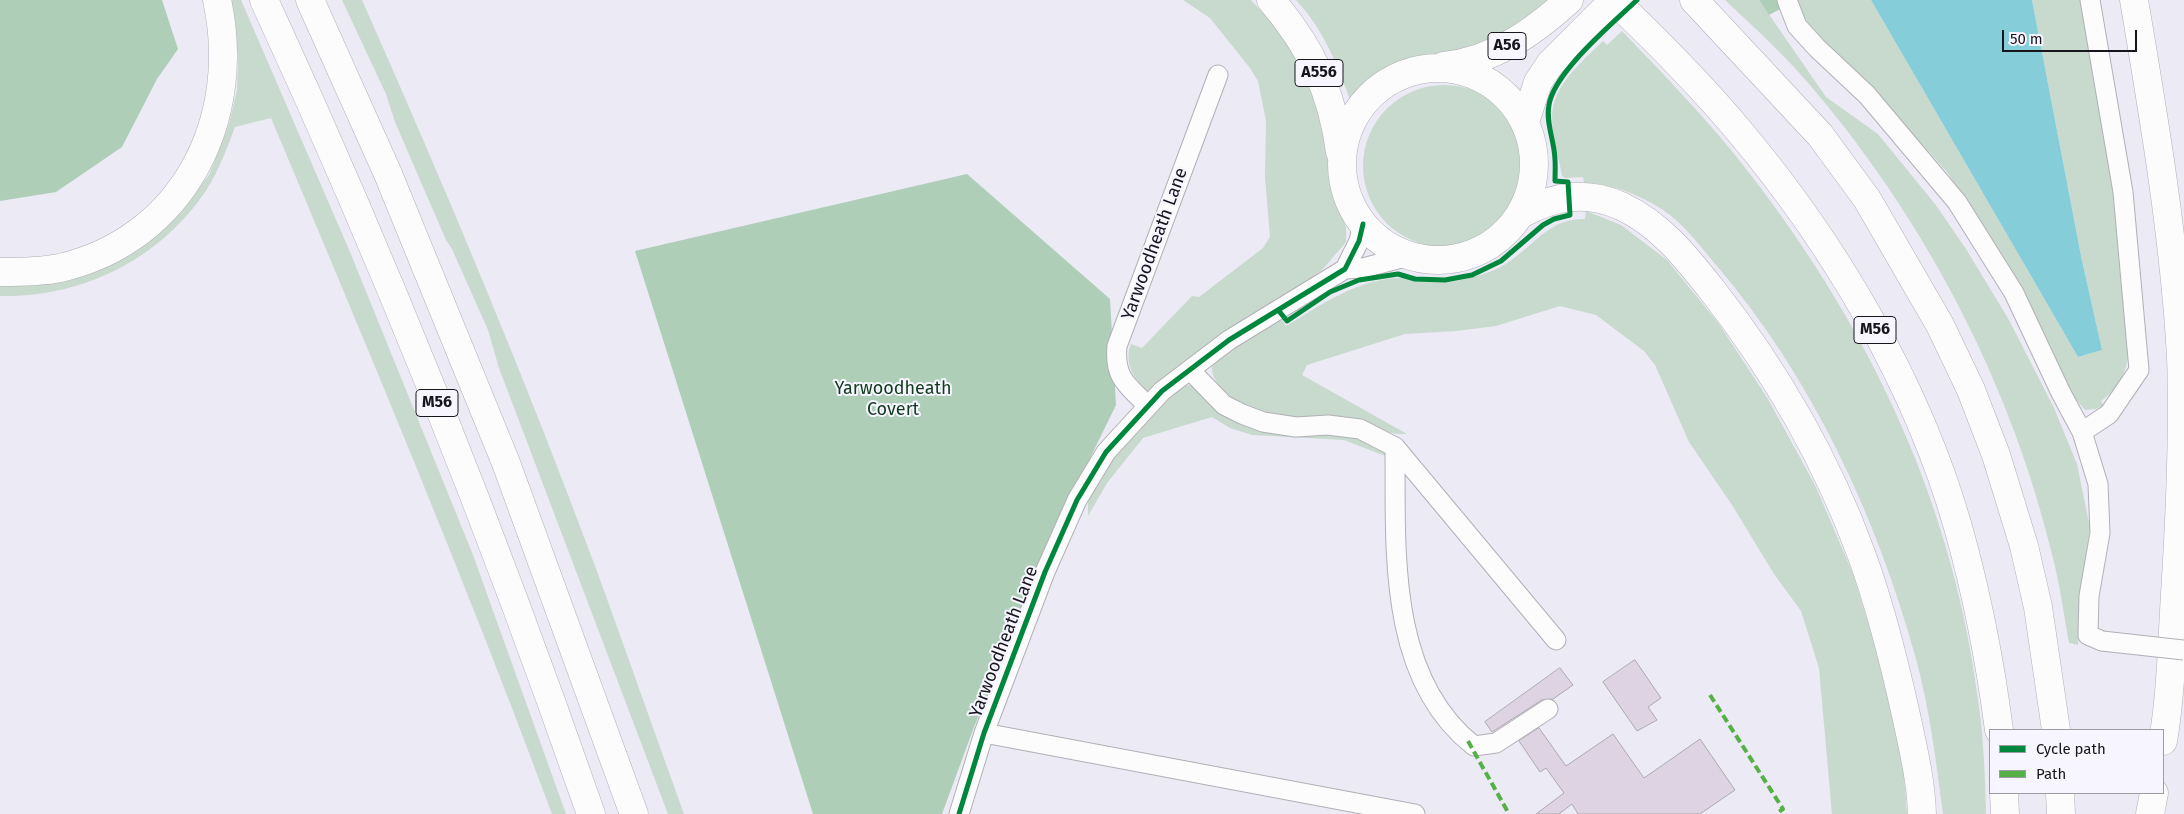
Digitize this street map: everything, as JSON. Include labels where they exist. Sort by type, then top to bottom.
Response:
[{"type":"highway","points":[[0,272],[24,272],[60,268],[88,259],[128,238],[148,224],[169,203],[190,176],[205,150],[216,121],[223,85],[224,55],[217,0]]},
{"type":"highway","name":"M56","points":[[264,0],[351,195],[460,460],[520,614],[591,814]]},
{"type":"highway","name":"M56","points":[[310,0],[388,174],[506,463],[634,814]]},
{"type":"highway","name":"A556","points":[[1271,0],[1292,25],[1312,57],[1326,89],[1336,121],[1341,158]]},
{"type":"highway","name":"A56","points":[[1433,67],[1463,72],[1485,81],[1503,93],[1514,105],[1525,122],[1533,158],[1533,176],[1529,199],[1521,214],[1504,236],[1480,251],[1454,260],[1426,260],[1409,256],[1375,238],[1356,216],[1344,188],[1341,158],[1347,131],[1360,106],[1380,86],[1405,73],[1433,67],[1458,65],[1504,48],[1537,28],[1569,0]]},
{"type":"highway","name":"M56","points":[[1614,0],[1694,81],[1740,131],[1776,176],[1842,272],[1904,384],[1958,525],[1979,608],[1999,729]]},
{"type":"highway","name":"A56","points":[[1525,122],[1538,82],[1550,64],[1614,0]]},
{"type":"highway","points":[[1694,0],[1820,135],[1867,200],[1940,325],[1970,390],[1996,454],[2024,546],[2038,607],[2056,729]]},
{"type":"highway","points":[[2134,0],[2164,186],[2175,280],[2181,358],[2182,482],[2164,730]]},
{"type":"highway","points":[[1521,214],[1544,202],[1569,197],[1580,197],[1596,198],[1619,205],[1641,216],[1666,236],[1689,261],[1729,312],[1761,358],[1817,454],[1861,554],[1878,603],[1899,684],[1916,762],[1922,814]]},
{"type":"highway","points":[[2004,794],[2005,814]]},
{"type":"highway","points":[[2060,794],[2061,814]]},
{"type":"highway","points":[[2150,814],[2154,794]]},
{"type":"street","points":[[1787,0],[1797,26],[1817,48],[1867,95],[1958,202],[2014,293],[2061,393],[2082,432],[2098,484],[2100,533],[2089,596],[2088,635],[2102,641],[2184,650]]},
{"type":"street","points":[[2082,432],[2109,414],[2139,370],[2123,192],[2090,0]]},
{"type":"street","name":"Yarwoodheath Lane","points":[[1148,406],[1127,385],[1120,375],[1116,362],[1117,346],[1218,75]]},
{"type":"street","points":[[1345,269],[1359,241],[1363,224]]},
{"type":"street","name":"Yarwoodheath Lane","points":[[960,814],[984,733],[1045,572],[1078,500],[1106,452],[1162,391],[1229,340],[1345,269],[1363,268],[1409,256]]},
{"type":"street","points":[[1190,370],[1224,405],[1263,422],[1296,427],[1328,426],[1360,429],[1395,447],[1556,640]]},
{"type":"street","points":[[1395,447],[1398,576],[1404,624],[1416,668],[1438,706],[1456,732],[1474,746],[1496,743],[1548,709]]},
{"type":"street","points":[[984,733],[1415,814]]},
{"type":"green space","points":[[0,0],[162,0],[178,49],[157,79],[122,147],[56,192],[0,201]]},
{"type":"green space","points":[[230,0],[241,0],[350,252],[473,555],[566,814],[552,814],[450,551],[271,118],[235,127],[219,167],[207,189],[188,214],[167,236],[143,254],[117,270],[60,290],[31,295],[0,296],[0,284],[183,207],[209,175],[229,124],[237,90],[238,56]]},
{"type":"green space","points":[[342,0],[362,0],[455,214],[571,501],[684,814],[668,814],[499,368],[488,330],[452,249],[446,240],[395,122],[386,94]]},
{"type":"green space","points":[[1183,0],[1251,0],[1292,50],[1309,82],[1330,146],[1333,182],[1346,228],[1346,242],[1324,268],[1305,284],[1211,341],[1149,393],[1139,383],[1129,365],[1128,358],[1131,344],[1142,348],[1192,296],[1199,297],[1263,248],[1270,237],[1265,177],[1266,121],[1258,81],[1250,68],[1210,18]]},
{"type":"green space","points":[[1296,0],[1548,0],[1518,24],[1487,41],[1452,53],[1394,68],[1380,76],[1352,105],[1329,49],[1315,24]]},
{"type":"green space","points":[[1725,0],[1759,0],[1826,97],[1878,134],[1935,204],[1966,249],[2009,320],[2054,408],[2077,464],[2090,528],[2078,645],[2069,643],[2053,558],[2036,495],[2015,434],[1991,373],[1963,314],[1932,257],[1897,201],[1860,148],[1820,97],[1786,59]]},
{"type":"green space","points":[[1759,0],[1781,0],[1782,8],[1769,15]]},
{"type":"green space","points":[[1796,0],[1871,0],[2078,357],[2102,350],[2081,256],[2032,0],[2082,0],[2111,176],[2129,339],[2129,354],[2125,369],[2120,381],[2112,392],[2101,401],[2104,405],[2096,409],[2085,410],[2068,390],[1984,229],[1947,172],[1878,96],[1823,41],[1799,12]]},
{"type":"green space","points":[[1622,31],[1720,137],[1794,234],[1834,296],[1870,360],[1901,425],[1928,493],[1950,562],[1967,633],[1981,720],[1986,814],[1943,814],[1932,736],[1921,678],[1882,553],[1861,501],[1837,451],[1811,401],[1782,354],[1751,308],[1691,236],[1671,216],[1644,199],[1625,191],[1605,185],[1584,183],[1583,177],[1565,178],[1562,176],[1552,125],[1553,106],[1557,95],[1570,75],[1586,57],[1603,41],[1607,45]]},
{"type":"green space","points":[[1444,85],[1475,91],[1501,109],[1519,135],[1525,166],[1519,197],[1501,223],[1475,241],[1444,247],[1413,241],[1387,223],[1369,197],[1363,166],[1369,135],[1387,109],[1413,91]]},
{"type":"green space","name":"Yarwoodheath Covert","points":[[967,174],[1110,299],[1116,405],[1052,536],[974,727],[942,814],[813,814],[635,251]]},
{"type":"green space","points":[[1586,211],[1621,225],[1667,260],[1719,324],[1768,399],[1816,487],[1853,574],[1885,678],[1904,774],[1907,814],[1832,814],[1819,668],[1801,611],[1774,574],[1732,505],[1689,442],[1655,365],[1644,351],[1596,315],[1560,306],[1496,326],[1405,334],[1307,365],[1302,375],[1407,434],[1390,433],[1357,419],[1345,417],[1291,420],[1267,415],[1240,403],[1218,385],[1213,374],[1212,362],[1234,346],[1282,320],[1286,326],[1341,294],[1385,279],[1405,278],[1442,282],[1480,275],[1494,270],[1506,264],[1537,238],[1559,224],[1571,220],[1585,219]]},
{"type":"green space","points":[[1189,385],[1198,388],[1235,416],[1357,431],[1390,446],[1388,457],[1344,440],[1252,435],[1230,428],[1212,417],[1143,438],[1107,483],[1088,516],[1088,500],[1104,469],[1124,445],[1144,416],[1180,387]]},
{"type":"water","points":[[1871,0],[2032,0],[2081,256],[2102,350],[2078,357]]},
{"type":"building","points":[[1635,660],[1661,698],[1648,707],[1657,720],[1637,731],[1603,682]]},
{"type":"building","points":[[1560,668],[1573,685],[1553,699],[1542,700],[1492,732],[1485,722]]},
{"type":"building","points":[[1539,728],[1566,766],[1613,734],[1644,778],[1700,739],[1735,790],[1700,814],[1578,814],[1572,804],[1559,814],[1536,814],[1564,793],[1546,768],[1540,772],[1519,741]]},
{"type":"marked path","points":[[1710,695],[1783,809],[1776,814]]},
{"type":"marked path","points":[[1468,741],[1509,814]]},
{"type":"cycle path","points":[[1279,311],[1287,321],[1330,292],[1359,280],[1398,274],[1415,279],[1445,280],[1472,275],[1501,261],[1543,225],[1554,219],[1570,215],[1568,182],[1555,181],[1555,158],[1548,111],[1553,92],[1573,63],[1637,0]]},
{"type":"cycle path","points":[[959,814],[984,733],[1045,572],[1077,500],[1106,452],[1162,391],[1229,340],[1345,269],[1359,241],[1363,224]]}]
